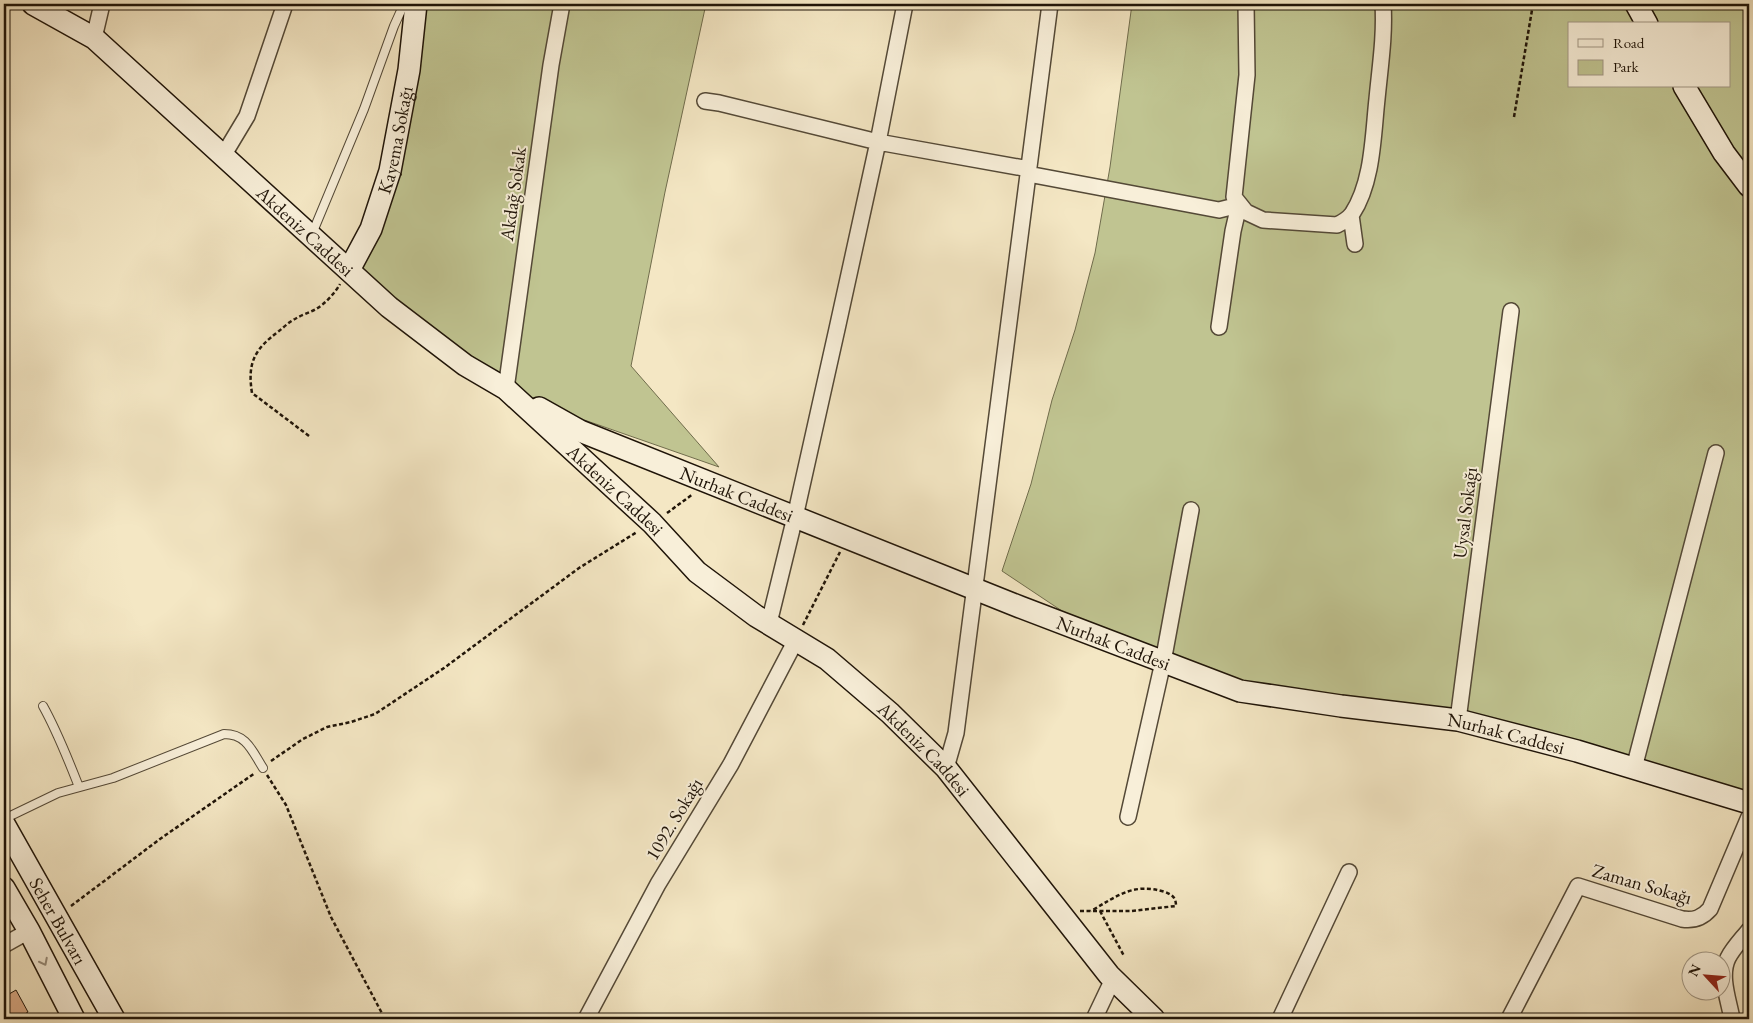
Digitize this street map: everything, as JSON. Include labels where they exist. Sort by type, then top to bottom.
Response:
[{"type":"street","name":"Akdeniz Caddesi","points":[[33,4],[94,38],[389,307],[457,360],[506,389],[652,523],[698,572],[769,623],[827,659],[890,713],[946,768],[1039,888],[1113,979],[1154,1019]]},
{"type":"street","points":[[94,38],[102,4]]},
{"type":"street","points":[[223,156],[247,116],[285,4]]},
{"type":"street","name":"Kayema Sokağı","points":[[348,270],[371,229],[390,171],[409,70],[416,4]]},
{"type":"street","name":"Akdağ Sokak","points":[[506,389],[551,65],[562,4]]},
{"type":"street","points":[[769,623],[795,517],[878,142],[905,4]]},
{"type":"street","points":[[946,768],[956,733],[1050,4]]},
{"type":"street","points":[[1246,4],[1247,75],[1234,196],[1246,212],[1263,220],[1337,225],[1352,215],[1360,197],[1372,158],[1385,27],[1383,4]]},
{"type":"street","points":[[1636,4],[1646,22]]},
{"type":"street","points":[[1685,88],[1724,152],[1749,186]]},
{"type":"street","points":[[704,101],[720,103],[878,142],[1219,210],[1239,205]]},
{"type":"street","points":[[1220,327],[1233,231],[1239,205]]},
{"type":"street","points":[[1352,215],[1355,244]]},
{"type":"street","name":"Uysal Sokağı","points":[[1458,720],[1511,311]]},
{"type":"street","name":"Nurhak Caddesi","points":[[506,389],[580,431],[975,589],[1240,691],[1341,706],[1458,720],[1634,768],[1749,803]]},
{"type":"street","points":[[1634,768],[1716,453]]},
{"type":"street","points":[[1128,817],[1163,662],[1191,510]]},
{"type":"street","name":"1092. Sokağı","points":[[586,1019],[658,884],[731,764],[796,640]]},
{"type":"street","name":"Zaman Sokağı","points":[[1509,1019],[1578,886],[1682,919],[1698,919],[1710,909],[1749,817]]},
{"type":"street","name":"Seher Bulvarı","points":[[4,824],[114,1019]]},
{"type":"street","points":[[1280,1019],[1349,872]]},
{"type":"street","name":"Seher Bulvarı","points":[[4,888],[29,931],[74,1019]]},
{"type":"street","points":[[1732,1019],[1724,976],[1725,967],[1732,950],[1749,930]]},
{"type":"street","points":[[4,945],[29,931]]},
{"type":"street","points":[[1094,1019],[1113,979]]},
{"type":"lane","points":[[311,236],[364,109],[394,26],[404,4]]},
{"type":"lane","points":[[43,706],[61,740],[80,787]]},
{"type":"lane","points":[[4,819],[58,793],[113,778],[224,734],[232,734],[246,742],[263,768]]},
{"type":"path","points":[[1514,118],[1533,4]]},
{"type":"path","points":[[309,436],[252,393],[250,380],[251,366],[256,353],[264,342],[295,319],[317,308],[336,292],[348,270]]},
{"type":"path","points":[[57,917],[160,839],[303,739],[327,727],[375,714],[444,668],[579,568],[652,523],[708,483]]},
{"type":"path","points":[[796,640],[848,537]]},
{"type":"path","points":[[263,768],[286,805],[331,917],[385,1019]]},
{"type":"path","points":[[1140,888],[1155,889],[1169,894],[1174,897],[1177,903],[1176,906],[1132,911],[1100,911],[1091,911],[1125,892],[1140,888]]},
{"type":"path","points":[[1100,911],[1124,956]]},
{"type":"green space","points":[[416,4],[706,4],[665,192],[631,366],[719,467],[507,393],[370,292],[358,256],[366,241]]},
{"type":"green space","points":[[1132,4],[1749,4],[1749,797],[1470,723],[1277,697],[1065,613],[1002,571],[1031,484],[1052,400],[1075,330],[1095,253],[1110,167]]},
{"type":"building","points":[[16,990],[28,1012],[17,1019],[4,1019],[4,997]]}]
